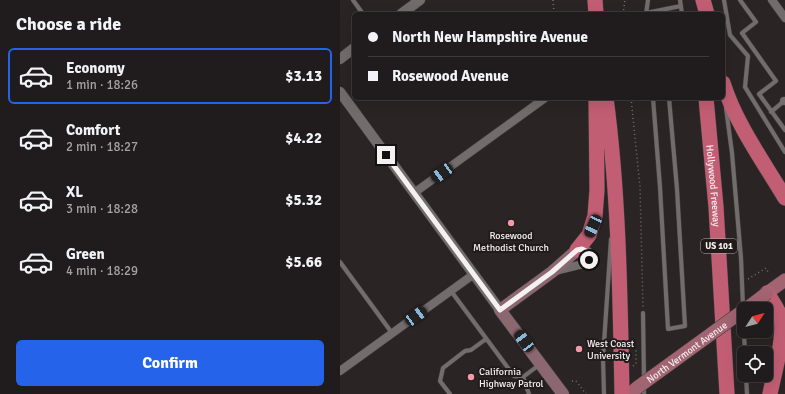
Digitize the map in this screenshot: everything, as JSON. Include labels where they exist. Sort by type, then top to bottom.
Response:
[{"type":"highway","points":[[704,0],[707,12]]},
{"type":"highway","points":[[688,3],[695,12]]},
{"type":"highway","points":[[725,90],[744,131],[785,198]]},
{"type":"highway","points":[[577,250],[589,235],[596,216],[596,100]]},
{"type":"highway","points":[[606,100],[614,179],[619,264],[622,394]]},
{"type":"highway","name":"Hollywood Freeway","points":[[706,100],[717,222],[727,394]]},
{"type":"highway","points":[[767,293],[776,308],[782,325],[783,337],[770,394]]},
{"type":"main road","points":[[563,394],[500,310],[552,272],[577,250]]},
{"type":"main road","name":"North Vermont Avenue","points":[[755,302],[785,280]]},
{"type":"main road","name":"North Vermont Avenue","points":[[630,394],[737,316]]},
{"type":"street","points":[[404,12],[420,0]]},
{"type":"street","points":[[772,0],[785,18]]},
{"type":"street","points":[[340,59],[352,50]]},
{"type":"street","points":[[340,92],[500,310]]},
{"type":"street","points":[[414,193],[542,100]]},
{"type":"street","points":[[340,371],[474,274]]},
{"type":"lane","points":[[353,0],[362,12]]},
{"type":"lane","points":[[646,12],[648,0]]},
{"type":"lane","points":[[680,0],[688,3]]},
{"type":"lane","points":[[724,0],[730,35],[748,56],[745,87],[785,152]]},
{"type":"lane","points":[[740,0],[756,22],[742,33],[776,81],[759,94],[785,130]]},
{"type":"lane","points":[[662,12],[688,3]]},
{"type":"lane","points":[[683,12],[688,3]]},
{"type":"lane","points":[[653,100],[660,180],[668,329],[685,326],[677,189],[669,100]]},
{"type":"lane","points":[[724,100],[732,153],[741,258],[745,346]]},
{"type":"lane","points":[[771,112],[785,101]]},
{"type":"lane","points":[[612,226],[614,179]]},
{"type":"lane","points":[[604,394],[603,358],[611,234]]},
{"type":"lane","points":[[340,262],[392,333]]},
{"type":"lane","points":[[451,291],[514,376],[523,377],[541,364]]},
{"type":"lane","points":[[643,313],[644,394]]},
{"type":"lane","points":[[450,394],[440,381],[443,368],[465,351],[471,350],[486,339]]},
{"type":"lane","points":[[523,377],[529,394]]},
{"type":"lane","points":[[746,382],[747,394]]},
{"type":"path","points":[[553,0],[554,12]]},
{"type":"path","points":[[623,12],[625,0]]},
{"type":"path","points":[[631,100],[640,187],[643,313]]},
{"type":"path","points":[[747,279],[766,268],[768,272]]},
{"type":"path","points":[[630,368],[636,364],[636,349]]},
{"type":"path","points":[[572,381],[576,381],[586,394]]},
{"type":"place","name":"Rosewood Methodist Church","points":[[511,223]]},
{"type":"place","name":"West Coast University","points":[[579,349]]},
{"type":"place","name":"California Highway Patrol","points":[[471,377]]},
{"type":"route","points":[[386,155],[500,310],[552,272],[577,250],[582,249],[588,252],[590,258],[589,260]]}]
